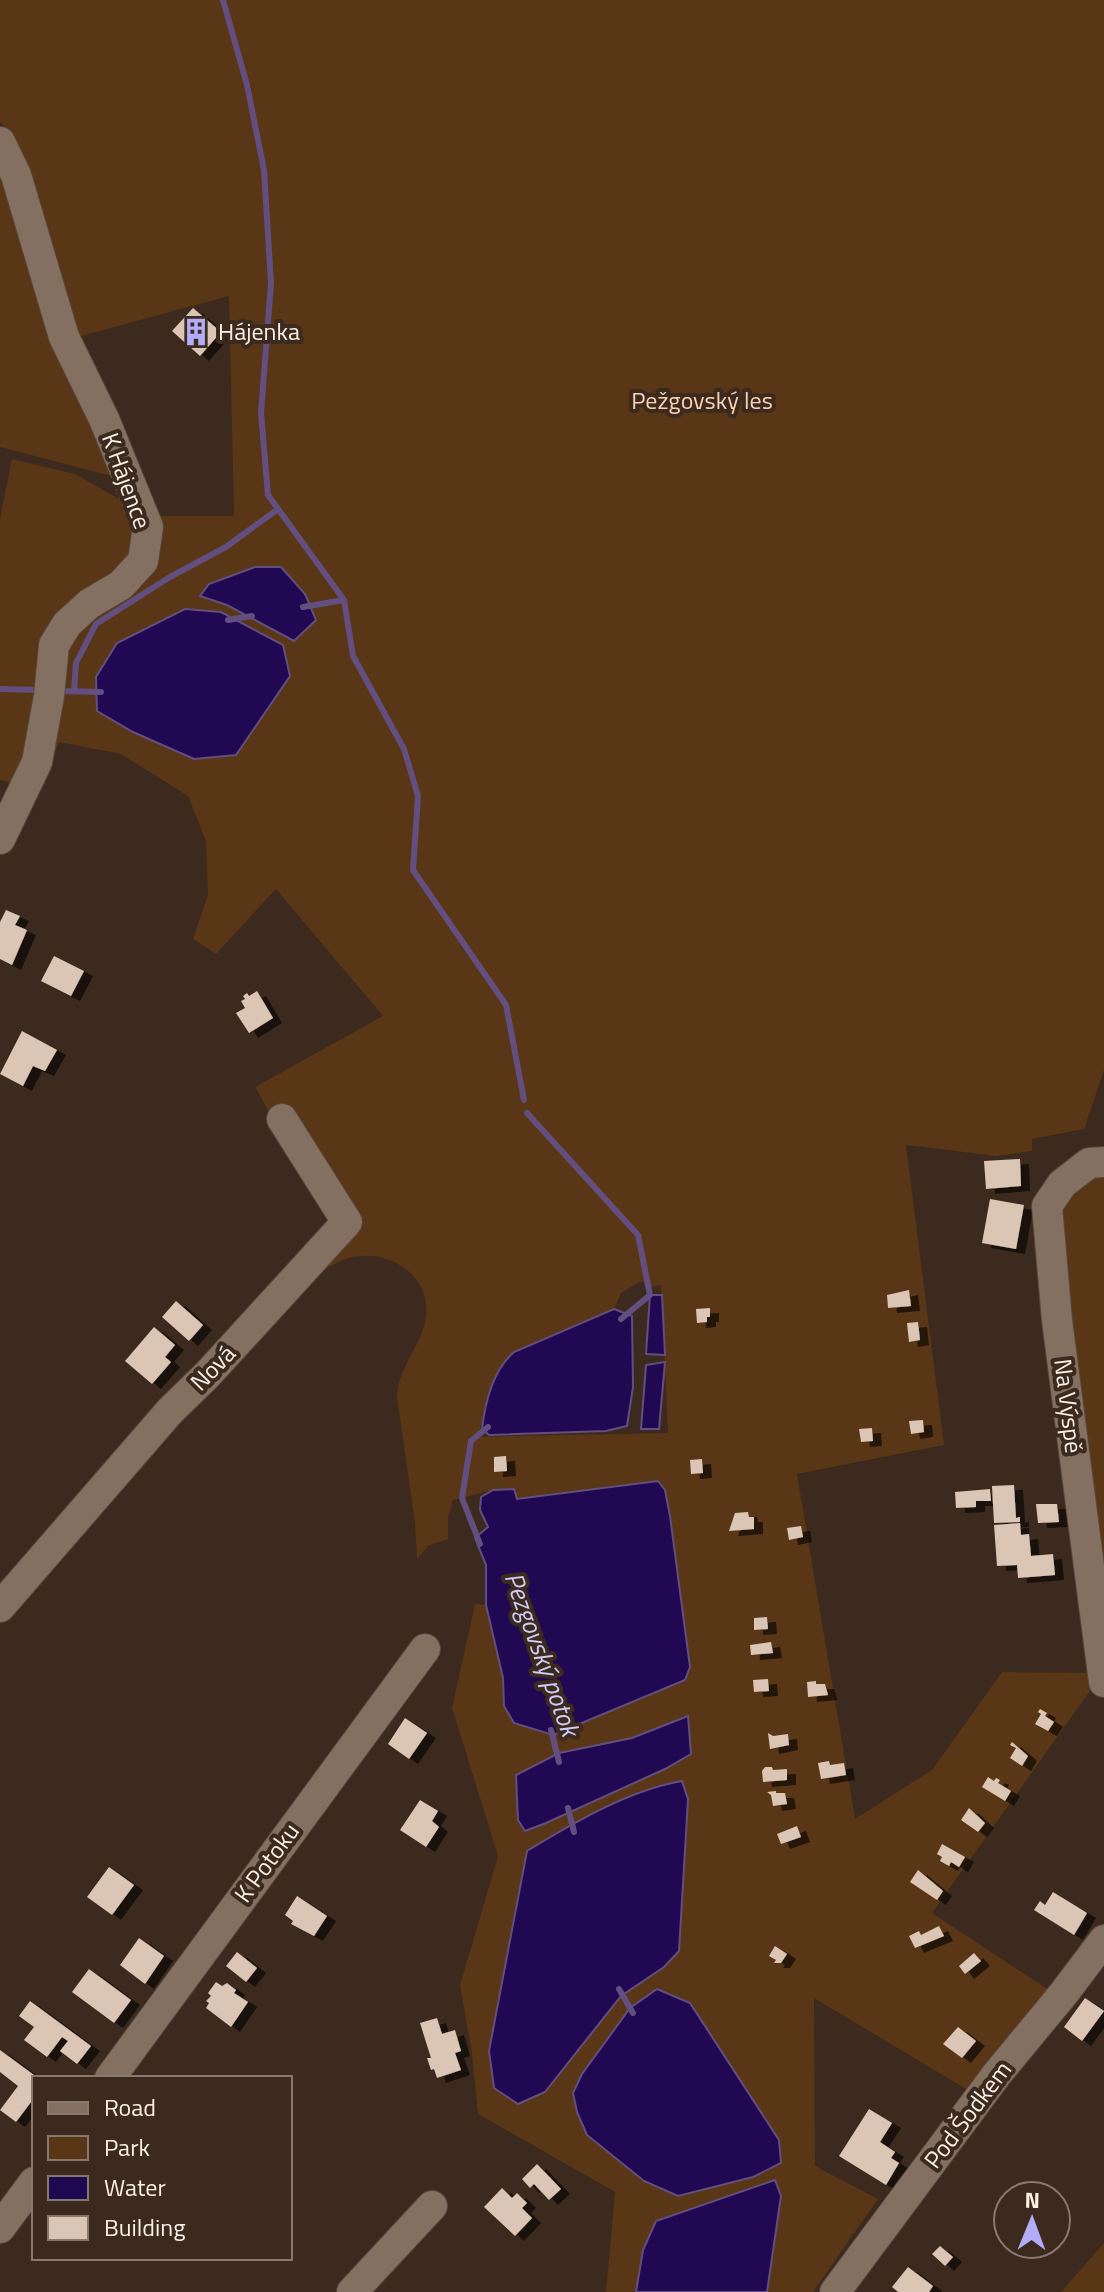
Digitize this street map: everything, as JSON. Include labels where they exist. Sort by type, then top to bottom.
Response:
[{"type":"street","name":"K Hájence","points":[[0,142],[16,175],[64,337],[104,419],[148,527],[143,561],[121,585],[89,604],[67,624],[54,645],[37,762],[0,839]]},
{"type":"street","name":"Nová","points":[[0,1607],[170,1411],[208,1374],[347,1222],[282,1119]]},
{"type":"street","name":"Na Výspě","points":[[1104,1162],[1089,1163],[1062,1184],[1047,1206],[1057,1320],[1104,1682]]},
{"type":"street","name":"K Potoku","points":[[111,2076],[425,1649]]},
{"type":"street","name":"Pod Šodkem","points":[[835,2292],[997,2074],[1104,1940]]},
{"type":"street","points":[[0,2228],[32,2185]]},
{"type":"street","points":[[352,2292],[432,2206]]},
{"type":"green space","name":"Pežgovský les","points":[[0,0],[1104,0],[1104,1070],[1084,1129],[1032,1139],[1032,1151],[996,1156],[906,1145],[944,1445],[797,1474],[855,1819],[932,1770],[1002,1672],[1103,1673],[1057,1320],[1062,1184],[1104,1173],[1104,1682],[1102,1674],[932,1913],[1058,1996],[981,2098],[814,1998],[815,2166],[878,2199],[813,2292],[767,2292],[781,2196],[774,2180],[656,2221],[643,2250],[636,2292],[606,2292],[615,2192],[478,2114],[460,1985],[498,1856],[452,1708],[475,1604],[486,1605],[503,1678],[504,1706],[690,1666],[670,1516],[658,1481],[516,1500],[513,1489],[493,1490],[453,1500],[448,1517],[448,1539],[428,1546],[417,1559],[415,1523],[397,1397],[401,1377],[425,1322],[423,1292],[406,1269],[380,1257],[349,1258],[310,1277],[332,1225],[255,1087],[383,1016],[276,889],[216,954],[193,939],[208,895],[206,841],[188,796],[121,754],[59,742],[39,790],[0,780],[0,519],[12,459],[75,474],[123,501],[158,516],[234,516],[229,296],[74,338],[7,129],[0,122]],"holes":[[[641,1281],[650,1287],[661,1285],[668,1433],[476,1437],[494,1381],[514,1352],[614,1309],[621,1293]],[[657,1989],[736,2075],[779,2140],[780,2163],[753,2177],[678,2196],[582,2074],[630,2008]]]},
{"type":"green space","points":[[0,168],[115,477],[0,447]]},
{"type":"green space","points":[[1104,2243],[1104,2292],[1061,2292]]},
{"type":"water","points":[[255,567],[281,567],[305,594],[316,620],[294,641],[227,605],[200,596],[209,584]]},
{"type":"water","points":[[185,609],[221,612],[283,645],[290,676],[236,755],[194,759],[133,732],[97,711],[96,677],[117,643]]},
{"type":"water","points":[[650,1295],[662,1295],[665,1355],[646,1354]]},
{"type":"water","points":[[614,1309],[632,1316],[633,1387],[627,1426],[606,1431],[489,1435],[482,1429],[495,1377],[514,1352]]},
{"type":"water","points":[[665,1362],[659,1429],[641,1429],[646,1365]]},
{"type":"water","points":[[658,1481],[665,1490],[670,1516],[690,1667],[685,1680],[553,1735],[514,1723],[504,1706],[503,1678],[486,1605],[486,1565],[475,1538],[488,1527],[480,1510],[481,1497],[493,1490],[514,1489],[517,1499]]},
{"type":"water","points":[[688,1716],[691,1754],[665,1769],[525,1831],[518,1820],[516,1775],[559,1753],[632,1738]]},
{"type":"water","points":[[682,1781],[688,1799],[679,1951],[664,1967],[621,1996],[545,2092],[518,2104],[494,2088],[489,2051],[527,1851],[622,1800]]},
{"type":"water","points":[[657,1989],[690,2003],[779,2140],[781,2163],[753,2177],[678,2196],[644,2181],[587,2135],[573,2093],[582,2074],[630,2008]]},
{"type":"water","points":[[775,2180],[781,2196],[767,2292],[636,2292],[643,2250],[656,2221]]},
{"type":"building","name":"Hájenka","points":[[193,308],[221,332],[200,356],[172,331]]},
{"type":"building","points":[[6,910],[20,916],[15,925],[27,930],[12,965],[0,959],[0,922]]},
{"type":"building","points":[[54,956],[84,971],[71,996],[41,981]]},
{"type":"building","points":[[257,991],[273,1018],[249,1033],[236,1013],[245,1008],[241,1001],[245,999],[243,996]]},
{"type":"building","points":[[22,1031],[57,1050],[45,1071],[33,1066],[23,1086],[0,1074]]},
{"type":"building","points":[[1020,1159],[1021,1186],[986,1189],[984,1161]]},
{"type":"building","points":[[990,1199],[1024,1205],[1016,1249],[982,1243]]},
{"type":"building","points":[[909,1290],[911,1306],[888,1308],[887,1295]]},
{"type":"building","points":[[176,1301],[203,1325],[189,1341],[162,1317]]},
{"type":"building","points":[[710,1308],[707,1322],[697,1323],[696,1309]]},
{"type":"building","points":[[918,1322],[920,1340],[909,1342],[907,1323]]},
{"type":"building","points":[[154,1327],[175,1345],[165,1357],[171,1362],[152,1384],[125,1361]]},
{"type":"building","points":[[923,1420],[924,1432],[911,1434],[909,1421]]},
{"type":"building","points":[[872,1428],[873,1441],[861,1442],[859,1429]]},
{"type":"building","points":[[506,1456],[507,1471],[494,1472],[494,1457]]},
{"type":"building","points":[[702,1459],[703,1473],[691,1474],[690,1460]]},
{"type":"building","points":[[1014,1485],[1016,1518],[1020,1517],[1020,1522],[994,1523],[992,1486]]},
{"type":"building","points":[[990,1489],[991,1501],[976,1501],[976,1507],[956,1508],[955,1492]]},
{"type":"building","points":[[1036,1504],[1057,1504],[1059,1522],[1038,1523]]},
{"type":"building","points":[[748,1512],[749,1517],[754,1517],[754,1529],[729,1531],[735,1513]]},
{"type":"building","points":[[1020,1523],[1021,1535],[1029,1534],[1031,1556],[1053,1554],[1055,1575],[1018,1578],[1017,1565],[997,1566],[994,1525]]},
{"type":"building","points":[[801,1526],[803,1537],[789,1540],[787,1528]]},
{"type":"building","points":[[767,1617],[768,1629],[754,1630],[754,1618]]},
{"type":"building","points":[[771,1642],[773,1653],[751,1655],[750,1645]]},
{"type":"building","points":[[768,1679],[769,1691],[754,1692],[753,1680]]},
{"type":"building","points":[[816,1681],[816,1684],[825,1684],[828,1695],[808,1697],[807,1682]]},
{"type":"building","points":[[1040,1709],[1054,1722],[1048,1731],[1035,1724],[1041,1714],[1038,1712]]},
{"type":"building","points":[[405,1718],[427,1733],[409,1759],[388,1744]]},
{"type":"building","points":[[768,1733],[773,1736],[788,1734],[789,1745],[770,1749]]},
{"type":"building","points":[[1012,1742],[1028,1756],[1022,1766],[1010,1758],[1016,1748],[1010,1745]]},
{"type":"building","points":[[829,1761],[830,1765],[844,1763],[846,1775],[821,1779],[818,1763]]},
{"type":"building","points":[[765,1767],[787,1769],[787,1780],[763,1782],[762,1771]]},
{"type":"building","points":[[988,1777],[994,1781],[996,1778],[1000,1780],[998,1783],[1011,1791],[1005,1801],[982,1787]]},
{"type":"building","points":[[767,1792],[785,1793],[787,1804],[773,1806],[771,1795]]},
{"type":"building","points":[[420,1800],[438,1811],[432,1821],[439,1827],[426,1847],[400,1830]]},
{"type":"building","points":[[969,1808],[985,1823],[978,1832],[961,1820]]},
{"type":"building","points":[[797,1826],[801,1837],[781,1844],[777,1834]]},
{"type":"building","points":[[942,1844],[965,1857],[959,1867],[940,1861],[942,1857],[937,1854]]},
{"type":"building","points":[[109,1867],[134,1885],[112,1915],[87,1897]]},
{"type":"building","points":[[918,1870],[943,1891],[937,1900],[910,1882]]},
{"type":"building","points":[[1053,1892],[1087,1913],[1074,1935],[1034,1910],[1040,1901],[1045,1905]]},
{"type":"building","points":[[297,1896],[327,1916],[314,1936],[291,1924],[293,1921],[285,1915]]},
{"type":"building","points":[[939,1926],[944,1936],[915,1948],[909,1936],[919,1931],[921,1935]]},
{"type":"building","points":[[139,1938],[164,1956],[145,1984],[120,1965]]},
{"type":"building","points":[[775,1946],[787,1954],[781,1963],[774,1963],[776,1960],[769,1956]]},
{"type":"building","points":[[237,1952],[257,1968],[246,1982],[226,1966]]},
{"type":"building","points":[[974,1953],[981,1961],[965,1974],[959,1966]]},
{"type":"building","points":[[89,1969],[131,2000],[114,2023],[72,1992]]},
{"type":"building","points":[[216,1982],[222,1986],[227,1983],[236,1990],[234,1993],[248,2002],[231,2027],[206,2008],[209,2003],[206,2001],[211,1996],[208,1993]]},
{"type":"building","points":[[1085,1998],[1104,2011],[1082,2041],[1064,2027]]},
{"type":"building","points":[[30,2001],[91,2046],[77,2064],[60,2051],[68,2041],[62,2037],[47,2057],[24,2040],[34,2027],[19,2016]]},
{"type":"building","points":[[437,2018],[442,2034],[455,2030],[461,2051],[455,2053],[461,2070],[437,2078],[427,2058],[431,2058],[420,2023]]},
{"type":"building","points":[[958,2027],[976,2041],[962,2058],[943,2044]]},
{"type":"building","points":[[0,2050],[35,2076],[32,2076],[32,2101],[16,2122],[0,2110],[18,2086],[0,2072]]},
{"type":"building","points":[[869,2109],[892,2123],[880,2142],[895,2152],[891,2158],[899,2163],[886,2185],[839,2156]]},
{"type":"building","points":[[537,2164],[561,2189],[549,2200],[534,2184],[530,2188],[522,2179]]},
{"type":"building","points":[[502,2188],[512,2198],[517,2193],[527,2203],[522,2208],[532,2218],[515,2236],[484,2207]]},
{"type":"building","points":[[940,2246],[953,2257],[945,2266],[932,2254]]},
{"type":"building","points":[[908,2267],[933,2286],[929,2292],[898,2292],[892,2287]]},
{"type":"waterway","name":"Pezgovský potok","points":[[223,0],[247,85],[264,170],[271,283],[261,413],[268,495],[344,600],[353,656],[404,749],[418,796],[413,870],[506,1005],[524,1100]]},
{"type":"waterway","points":[[74,691],[76,663],[96,624],[170,577],[226,547],[278,509]]},
{"type":"waterway","points":[[303,607],[344,600]]},
{"type":"waterway","points":[[228,620],[252,616]]},
{"type":"waterway","points":[[0,689],[38,690]]},
{"type":"waterway","points":[[57,691],[101,692]]},
{"type":"waterway","name":"Pezgovský potok","points":[[527,1113],[638,1235],[650,1295],[621,1319]]},
{"type":"waterway","name":"Pezgovský potok","points":[[480,1544],[462,1498],[471,1441],[488,1427]]},
{"type":"waterway","name":"Pezgovský potok","points":[[551,1730],[559,1762]]},
{"type":"waterway","name":"Pezgovský potok","points":[[568,1808],[574,1832]]},
{"type":"waterway","name":"Pezgovský potok","points":[[619,1989],[633,2013]]},
{"type":"place","name":"Hájenka","points":[[196,332]]}]
